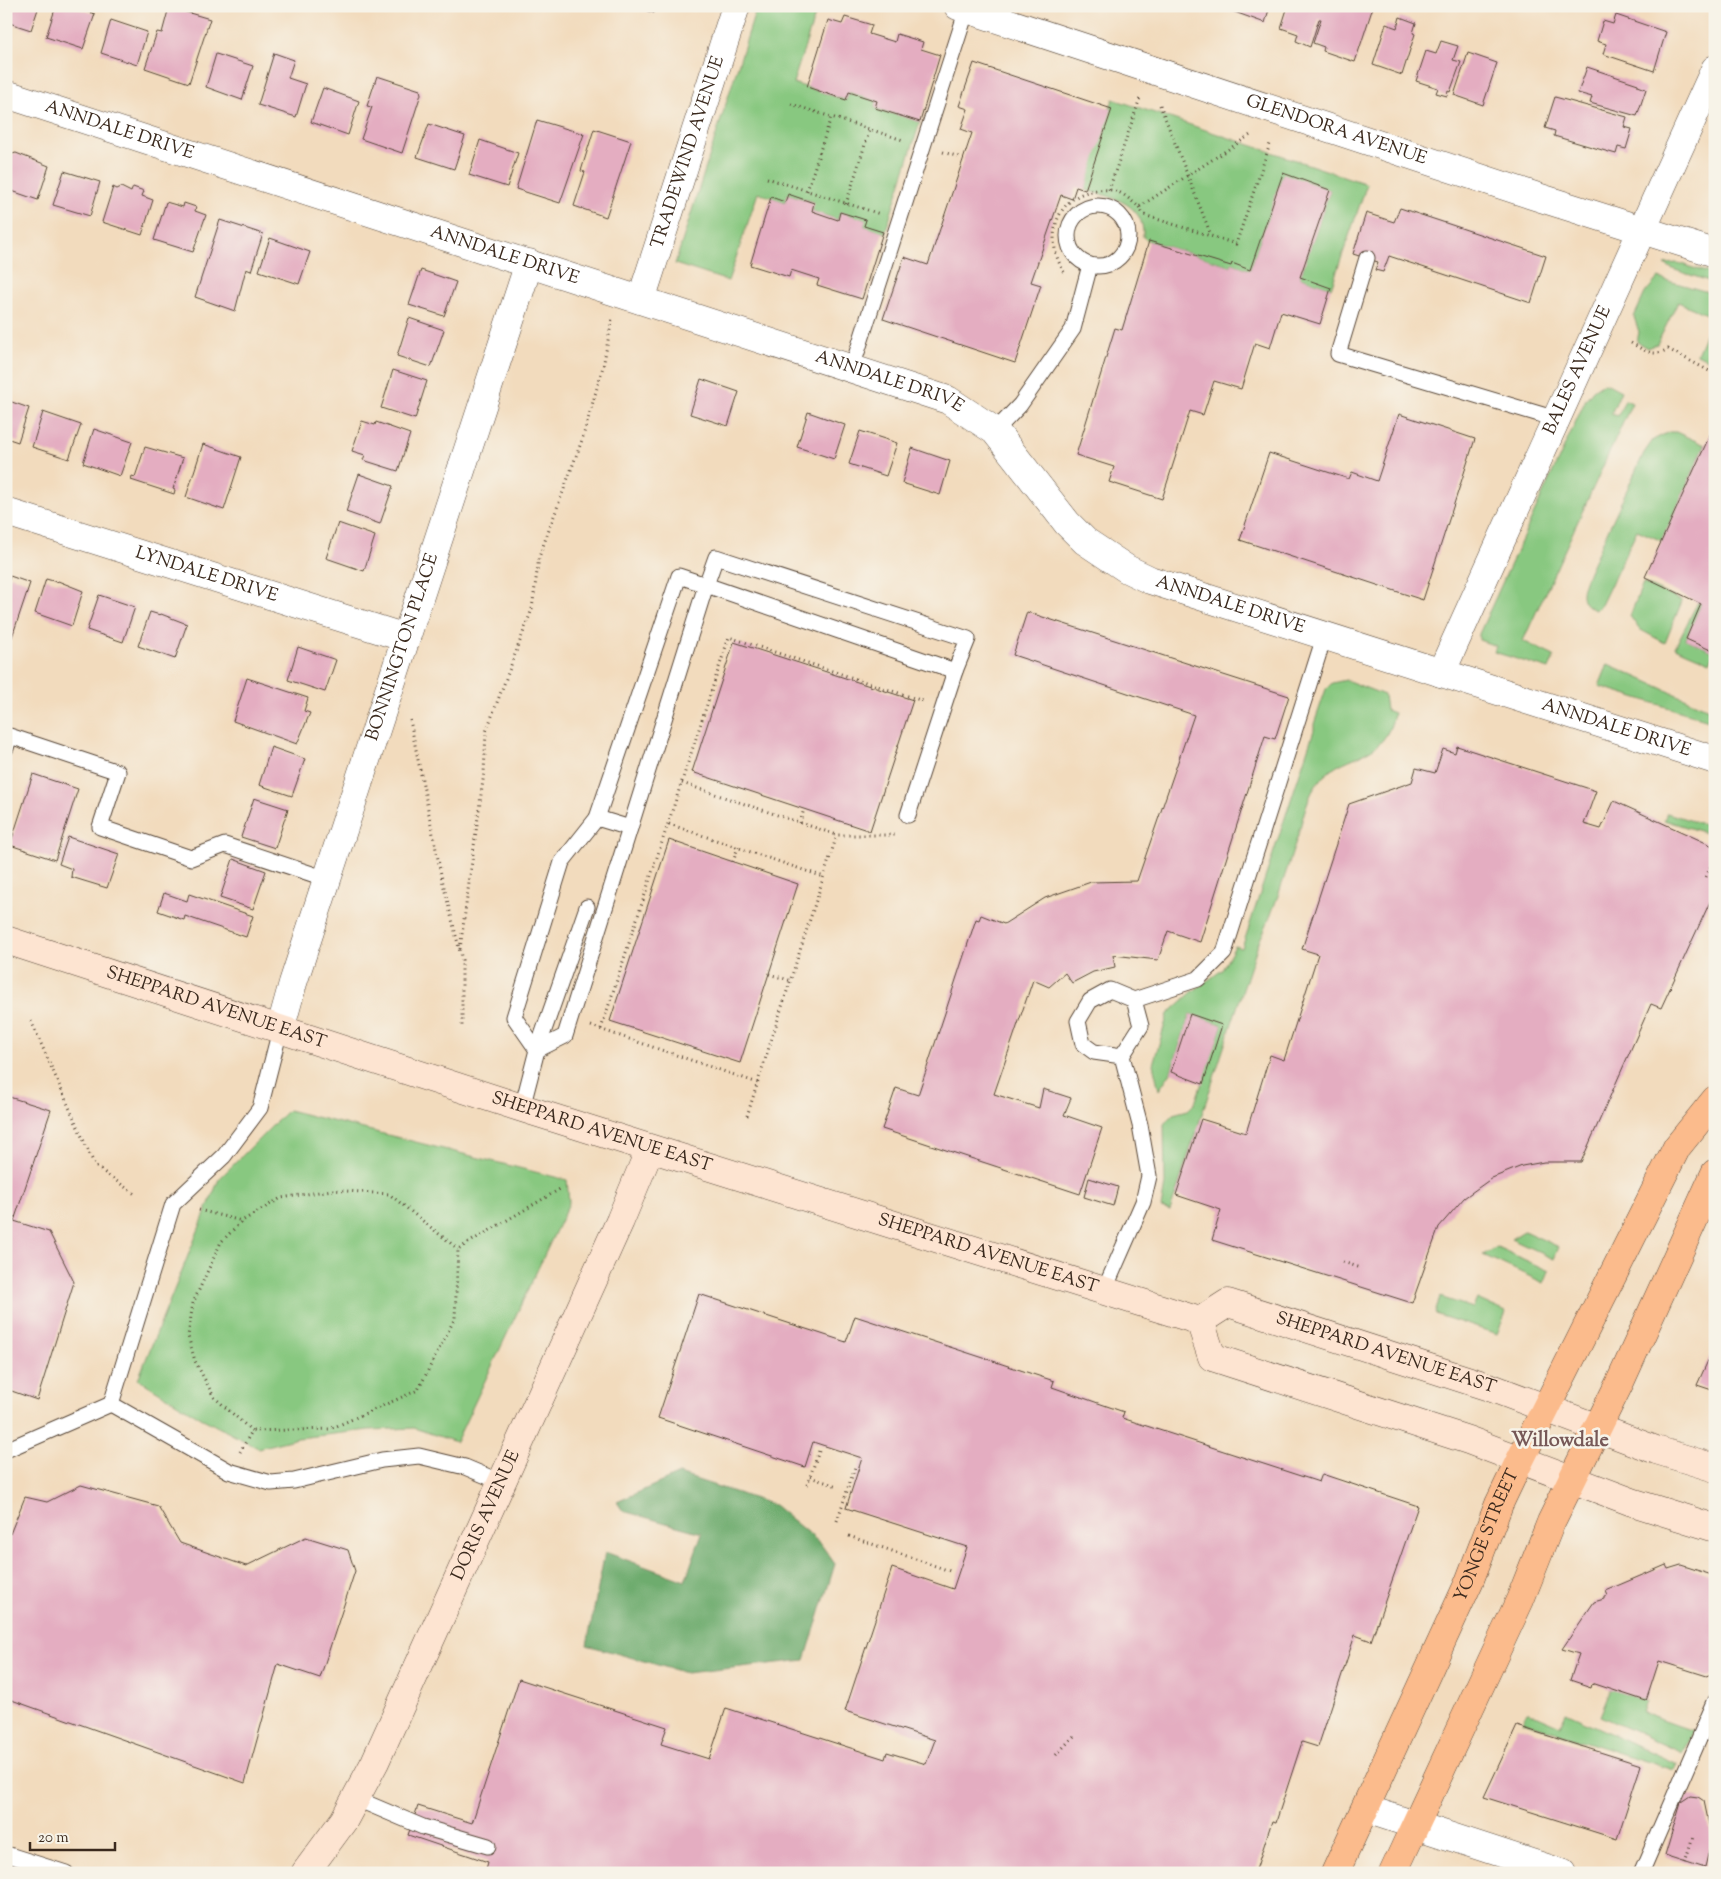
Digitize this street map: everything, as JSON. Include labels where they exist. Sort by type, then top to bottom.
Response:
[{"type":"main road","name":"SHEPPARD AVENUE EAST","points":[[6,940],[522,1108],[1200,1321],[1228,1303],[1546,1407]]},
{"type":"main road","name":"YONGE STREET","points":[[1335,1873],[1470,1582],[1499,1504],[1546,1407],[1677,1147],[1714,1109]]},
{"type":"main road","name":"DORIS AVENUE","points":[[305,1873],[357,1799],[503,1482],[622,1216],[650,1148]]},
{"type":"main road","points":[[1392,1873],[1520,1600],[1551,1522],[1598,1427],[1715,1173]]},
{"type":"main road","points":[[1200,1321],[1212,1357],[1520,1460],[1632,1502],[1715,1528]]},
{"type":"main road","points":[[1546,1407],[1656,1450],[1715,1468]]},
{"type":"street","name":"TRADEWIND AVENUE","points":[[641,300],[736,6]]},
{"type":"street","name":"GLENDORA AVENUE","points":[[962,8],[1715,253]]},
{"type":"street","name":"BALES AVENUE","points":[[1441,673],[1715,69]]},
{"type":"street","name":"ANNDALE DRIVE","points":[[6,94],[948,400],[995,431],[1067,523],[1085,541],[1105,556],[1150,580],[1715,760]]},
{"type":"street","name":"BONNINGTON PLACE","points":[[280,1030],[327,879],[529,263]]},
{"type":"street","name":"LYNDALE DRIVE","points":[[6,512],[406,638]]},
{"type":"street","points":[[1366,1809],[1562,1873]]},
{"type":"lane","points":[[852,368],[923,146],[962,8]]},
{"type":"lane","points":[[1367,258],[1338,354],[1556,419]]},
{"type":"lane","points":[[995,431],[1020,405],[1073,329],[1090,265]]},
{"type":"lane","points":[[537,1050],[565,1036],[716,557],[968,639],[941,707],[908,815]]},
{"type":"lane","points":[[537,1050],[514,1017],[562,862],[597,818],[679,576],[955,671]]},
{"type":"lane","points":[[1122,1056],[1094,1052],[1083,1044],[1078,1021],[1090,1001],[1110,990],[1134,1000],[1198,980],[1224,953],[1324,634]]},
{"type":"lane","points":[[6,748],[10,736],[118,772],[100,827],[191,858],[225,845],[327,879]]},
{"type":"lane","points":[[597,818],[630,828]]},
{"type":"lane","points":[[522,1108],[537,1050],[587,907]]},
{"type":"lane","points":[[1104,1291],[1143,1202],[1149,1176],[1140,1125],[1122,1056],[1141,1026],[1134,1000]]},
{"type":"lane","points":[[6,1450],[111,1404],[173,1204],[224,1156],[260,1108],[280,1030]]},
{"type":"lane","points":[[111,1404],[229,1471],[270,1483],[294,1481],[382,1460],[419,1456],[465,1467],[503,1482]]},
{"type":"lane","points":[[1641,1873],[1715,1702]]},
{"type":"lane","points":[[357,1799],[423,1827],[488,1846]]},
{"type":"lane","points":[[6,1854],[66,1873]]},
{"type":"path","points":[[1109,190],[1140,98]]},
{"type":"path","points":[[791,104],[959,157]]},
{"type":"path","points":[[1160,105],[1211,235]]},
{"type":"path","points":[[807,191],[831,117]]},
{"type":"path","points":[[846,204],[870,129]]},
{"type":"path","points":[[1139,206],[1252,134]]},
{"type":"path","points":[[1067,276],[1058,262],[1053,247],[1052,235],[1057,220],[1065,207],[1079,196],[1109,190],[1121,193],[1139,206],[1144,215],[1236,244],[1271,140]]},
{"type":"path","points":[[767,178],[899,220]]},
{"type":"path","points":[[460,949],[484,773],[486,732],[532,609],[539,557],[582,440],[602,367],[613,314]]},
{"type":"path","points":[[1632,343],[1648,353],[1656,354],[1668,349],[1715,374]]},
{"type":"path","points":[[601,1029],[729,637],[941,707]]},
{"type":"path","points":[[409,714],[442,879],[462,960],[462,1028]]},
{"type":"path","points":[[682,783],[837,835],[902,835],[908,815]]},
{"type":"path","points":[[800,823],[804,809]]},
{"type":"path","points":[[669,824],[824,877]]},
{"type":"path","points":[[747,1116],[837,835]]},
{"type":"path","points":[[733,862],[738,847]]},
{"type":"path","points":[[1706,878],[1715,857]]},
{"type":"path","points":[[769,974],[792,980]]},
{"type":"path","points":[[570,1019],[758,1083]]},
{"type":"path","points":[[31,1021],[95,1166],[135,1194]]},
{"type":"path","points":[[458,1249],[560,1189]]},
{"type":"path","points":[[332,1190],[389,1194],[458,1249],[455,1318],[418,1390],[330,1430],[252,1431],[214,1397],[195,1361],[188,1336],[193,1304],[221,1242],[242,1221],[280,1198],[332,1190]]},
{"type":"path","points":[[173,1204],[242,1221]]},
{"type":"path","points":[[1343,1262],[1362,1268]]},
{"type":"path","points":[[229,1471],[252,1431]]},
{"type":"path","points":[[807,1485],[819,1451]]},
{"type":"path","points":[[836,1522],[856,1464]]},
{"type":"path","points":[[810,1477],[836,1486]]},
{"type":"path","points":[[849,1536],[950,1571]]},
{"type":"path","points":[[1056,1755],[1075,1735]]},
{"type":"path","points":[[1685,1862],[1693,1836]]},
{"type":"path","points":[[462,1873],[474,1867],[465,1864]]},
{"type":"green space","points":[[757,6],[818,6],[793,83],[846,100],[849,92],[877,101],[875,108],[920,122],[885,233],[864,226],[865,220],[840,212],[838,220],[812,211],[814,202],[788,194],[785,202],[758,193],[728,281],[675,264]]},
{"type":"green space","points":[[1113,99],[1367,184],[1331,288],[1300,277],[1330,190],[1283,174],[1250,270],[1232,263],[1231,266],[1149,241],[1143,237],[1139,216],[1133,209],[1116,199],[1085,190]]},
{"type":"green space","points":[[1678,263],[1715,275],[1715,283],[1675,270],[1664,264]]},
{"type":"green space","points":[[1658,278],[1715,294],[1715,363],[1697,354],[1713,317],[1678,302],[1657,344],[1647,348],[1637,342],[1639,332],[1634,317],[1645,293]]},
{"type":"green space","points":[[1602,384],[1608,384],[1621,391],[1611,414],[1618,416],[1625,400],[1632,403],[1523,641],[1554,656],[1549,669],[1494,652],[1496,646],[1479,640],[1479,634],[1586,399],[1593,390]]},
{"type":"green space","points":[[1669,432],[1676,432],[1705,445],[1662,541],[1637,530],[1601,605],[1596,610],[1589,607],[1585,603],[1582,594],[1589,571],[1644,453],[1653,440]]},
{"type":"green space","points":[[1643,583],[1682,601],[1665,643],[1639,629],[1630,616]]},
{"type":"green space","points":[[1698,602],[1701,604],[1686,639],[1715,652],[1710,662],[1675,647]]},
{"type":"green space","points":[[1608,664],[1715,712],[1715,722],[1599,686]]},
{"type":"green space","points":[[1346,680],[1384,695],[1386,710],[1394,713],[1389,730],[1372,749],[1337,766],[1325,775],[1312,793],[1306,806],[1279,893],[1258,944],[1170,1211],[1161,1208],[1165,1184],[1164,1124],[1173,1114],[1188,1110],[1195,1103],[1222,1025],[1190,1014],[1171,1072],[1159,1090],[1153,1064],[1168,1014],[1192,992],[1222,970],[1235,946],[1242,948],[1326,689],[1332,683]]},
{"type":"green space","points":[[1667,813],[1715,828],[1715,836],[1664,820]]},
{"type":"green space","points":[[288,1110],[567,1180],[569,1203],[456,1442],[414,1428],[369,1430],[298,1438],[258,1448],[201,1418],[138,1379],[219,1179]]},
{"type":"green space","points":[[1524,1231],[1559,1247],[1554,1259],[1511,1239]]},
{"type":"green space","points":[[1497,1247],[1549,1271],[1544,1283],[1483,1255]]},
{"type":"green space","points":[[1440,1297],[1473,1308],[1477,1299],[1506,1312],[1497,1334],[1435,1314]]},
{"type":"green space","points":[[679,1474],[774,1505],[820,1543],[835,1564],[805,1660],[686,1673],[587,1645],[605,1552],[685,1581],[702,1533],[623,1511],[617,1502]]},
{"type":"green space","points":[[1611,1689],[1646,1701],[1642,1713],[1693,1731],[1682,1753],[1600,1716]]},
{"type":"green space","points":[[1528,1712],[1560,1726],[1566,1713],[1677,1764],[1674,1770],[1523,1722]]},
{"type":"building","points":[[6,6],[39,6],[31,30],[6,22]]},
{"type":"building","points":[[56,6],[71,6],[95,14],[83,49],[46,37]]},
{"type":"building","points":[[632,6],[657,6],[654,13]]},
{"type":"building","points":[[1221,6],[1270,6],[1265,23],[1221,7]]},
{"type":"building","points":[[1288,6],[1373,7],[1355,62],[1323,51],[1324,47],[1313,43],[1321,19],[1319,19],[1310,47],[1296,41],[1298,34],[1281,28]]},
{"type":"building","points":[[169,7],[210,19],[189,83],[145,68],[157,32],[162,33]]},
{"type":"building","points":[[1616,15],[1666,32],[1654,71],[1603,54],[1606,44],[1597,41],[1603,21],[1613,24]]},
{"type":"building","points":[[845,17],[872,25],[869,34],[895,42],[897,34],[923,42],[921,49],[940,55],[920,122],[875,108],[877,101],[849,92],[846,100],[807,87],[828,20],[842,24]]},
{"type":"building","points":[[1400,17],[1416,23],[1413,33],[1415,34],[1402,75],[1373,65],[1386,24],[1397,28]]},
{"type":"building","points":[[111,20],[147,32],[137,65],[101,53]]},
{"type":"building","points":[[1441,41],[1458,46],[1453,60],[1461,62],[1447,96],[1436,93],[1438,88],[1416,81],[1426,51],[1436,54]]},
{"type":"building","points":[[274,53],[294,60],[288,78],[306,84],[296,117],[258,105]]},
{"type":"building","points":[[1468,53],[1497,63],[1483,105],[1454,95]]},
{"type":"building","points":[[216,54],[253,66],[242,100],[206,87]]},
{"type":"building","points":[[974,63],[1112,109],[1085,190],[1076,187],[1072,199],[1061,195],[1031,282],[1041,285],[1015,363],[883,319],[904,257],[928,265],[972,133],[961,129],[968,109],[959,106]]},
{"type":"building","points":[[1587,67],[1638,84],[1638,86],[1646,89],[1637,116],[1590,103],[1592,97],[1578,93]]},
{"type":"building","points":[[377,76],[420,90],[421,94],[402,153],[361,139],[372,107],[367,106]]},
{"type":"building","points":[[323,88],[359,101],[348,135],[311,122]]},
{"type":"building","points":[[1555,97],[1627,117],[1624,127],[1632,129],[1626,149],[1618,147],[1616,154],[1554,136],[1555,131],[1545,128]]},
{"type":"building","points":[[537,120],[584,134],[560,203],[516,189]]},
{"type":"building","points":[[429,124],[465,136],[454,169],[417,157]]},
{"type":"building","points":[[594,129],[631,141],[606,217],[574,206],[585,172],[581,171]]},
{"type":"building","points":[[480,140],[518,153],[507,187],[469,175]]},
{"type":"building","points":[[16,153],[49,166],[38,200],[6,189],[6,171],[12,154]]},
{"type":"building","points":[[64,171],[100,182],[90,216],[53,205]]},
{"type":"building","points":[[1283,173],[1330,190],[1300,277],[1331,288],[1320,324],[1281,312],[1270,348],[1255,343],[1241,389],[1214,381],[1203,415],[1190,411],[1162,499],[1109,482],[1114,467],[1076,455],[1115,328],[1122,330],[1149,241],[1231,266],[1232,263],[1250,270]]},
{"type":"building","points":[[113,187],[117,189],[121,187],[131,192],[133,187],[144,191],[142,196],[153,200],[142,235],[102,222]]},
{"type":"building","points":[[788,194],[814,203],[812,211],[838,220],[840,212],[866,220],[864,226],[883,232],[862,299],[817,285],[819,279],[791,270],[789,277],[750,265],[771,197],[785,202]]},
{"type":"building","points":[[166,202],[183,207],[184,203],[196,207],[195,211],[206,215],[193,252],[154,240]]},
{"type":"building","points":[[1400,208],[1546,256],[1531,303],[1389,256],[1383,272],[1375,270],[1378,262],[1353,254],[1366,213],[1394,222]]},
{"type":"building","points":[[220,220],[263,234],[251,271],[246,269],[235,311],[195,297]]},
{"type":"building","points":[[270,238],[310,252],[299,284],[259,271]]},
{"type":"building","points":[[421,270],[456,282],[444,316],[409,305]]},
{"type":"building","points":[[409,318],[444,330],[431,367],[397,356]]},
{"type":"building","points":[[393,370],[427,381],[415,419],[381,408]]},
{"type":"building","points":[[701,379],[739,392],[728,426],[690,414]]},
{"type":"building","points":[[6,400],[29,408],[18,442],[6,438]]},
{"type":"building","points":[[43,412],[81,425],[69,459],[32,447]]},
{"type":"building","points":[[808,412],[845,425],[834,459],[797,447]]},
{"type":"building","points":[[1399,414],[1475,439],[1423,600],[1240,540],[1269,453],[1349,479],[1352,472],[1377,481]]},
{"type":"building","points":[[362,421],[375,425],[376,422],[410,434],[398,471],[363,460],[365,455],[352,451]]},
{"type":"building","points":[[1715,424],[1715,652],[1686,639],[1701,604],[1645,577]]},
{"type":"building","points":[[94,429],[132,442],[120,476],[83,463]]},
{"type":"building","points":[[860,431],[897,443],[886,476],[849,464]]},
{"type":"building","points":[[203,444],[241,457],[224,510],[186,497]]},
{"type":"building","points":[[145,447],[183,458],[173,489],[175,490],[174,494],[131,480],[132,476],[135,477]]},
{"type":"building","points":[[912,448],[950,461],[940,495],[902,483]]},
{"type":"building","points":[[359,474],[393,486],[380,524],[346,512]]},
{"type":"building","points":[[338,523],[375,536],[364,571],[326,558]]},
{"type":"building","points":[[10,576],[30,583],[11,640],[6,638],[6,581],[8,582]]},
{"type":"building","points":[[46,579],[58,581],[83,591],[72,626],[35,613]]},
{"type":"building","points":[[99,595],[135,607],[123,642],[87,630]]},
{"type":"building","points":[[150,612],[187,624],[175,659],[138,646]]},
{"type":"building","points":[[1027,612],[1289,696],[1275,739],[1265,736],[1200,942],[1168,931],[1158,960],[1113,955],[1115,967],[1093,972],[1072,983],[1065,973],[1049,987],[1033,980],[994,1094],[1039,1108],[1043,1089],[1071,1098],[1064,1115],[1102,1128],[1080,1194],[882,1129],[896,1088],[918,1095],[976,919],[979,920],[981,915],[1004,924],[1045,898],[1091,882],[1137,881],[1194,715],[1013,655]]},
{"type":"building","points":[[734,642],[913,700],[870,831],[692,772]]},
{"type":"building","points":[[298,647],[336,660],[325,692],[288,680]]},
{"type":"building","points":[[247,678],[308,698],[304,711],[310,713],[297,744],[233,721]]},
{"type":"building","points":[[1457,746],[1596,791],[1584,824],[1601,829],[1614,801],[1715,847],[1715,891],[1661,1008],[1651,1004],[1581,1162],[1544,1162],[1522,1166],[1492,1178],[1464,1198],[1439,1227],[1412,1303],[1212,1240],[1221,1210],[1176,1195],[1201,1119],[1246,1133],[1270,1055],[1284,1060],[1318,954],[1302,949],[1349,804],[1412,782],[1416,768],[1435,773],[1443,749],[1455,753]]},
{"type":"building","points":[[271,747],[305,759],[292,796],[259,785]]},
{"type":"building","points":[[33,774],[78,789],[55,860],[10,845]]},
{"type":"building","points":[[254,798],[288,809],[275,848],[241,837]]},
{"type":"building","points":[[68,837],[119,854],[107,888],[71,877],[72,869],[59,864]]},
{"type":"building","points":[[669,840],[798,884],[740,1063],[610,1021]]},
{"type":"building","points":[[233,859],[266,871],[253,909],[220,898]]},
{"type":"building","points":[[164,893],[187,901],[189,894],[253,916],[246,937],[185,916],[184,920],[158,911]]},
{"type":"building","points":[[1190,1014],[1222,1025],[1203,1084],[1171,1072]]},
{"type":"building","points":[[6,1096],[51,1110],[14,1221],[49,1232],[74,1282],[37,1400],[6,1389]]},
{"type":"building","points":[[1089,1178],[1118,1187],[1113,1206],[1084,1197]]},
{"type":"building","points":[[699,1294],[846,1342],[855,1316],[1054,1381],[1052,1387],[1124,1412],[1122,1418],[1319,1482],[1322,1474],[1418,1506],[1371,1641],[1355,1635],[1318,1747],[1302,1742],[1276,1822],[1272,1821],[1255,1873],[485,1873],[488,1862],[408,1835],[418,1806],[472,1823],[519,1679],[667,1727],[661,1744],[709,1759],[726,1708],[885,1759],[887,1752],[926,1764],[935,1740],[845,1711],[892,1568],[953,1589],[967,1547],[846,1508],[862,1458],[813,1442],[805,1467],[658,1418]]},
{"type":"building","points":[[1715,1345],[1715,1391],[1697,1385]]},
{"type":"building","points":[[81,1485],[158,1506],[180,1543],[246,1566],[306,1537],[348,1550],[355,1571],[320,1678],[278,1664],[245,1783],[6,1698],[6,1533],[10,1534],[25,1497],[47,1502]]},
{"type":"building","points":[[1666,1565],[1668,1569],[1681,1565],[1715,1576],[1715,1673],[1707,1676],[1659,1661],[1646,1701],[1592,1683],[1591,1687],[1570,1680],[1579,1654],[1562,1649],[1594,1602],[1607,1596],[1605,1591]]},
{"type":"building","points":[[1517,1726],[1641,1765],[1617,1839],[1484,1797]]},
{"type":"building","points":[[1690,1796],[1698,1797],[1704,1801],[1712,1839],[1705,1868],[1665,1855],[1681,1802]]},
{"type":"district","name":"Willowdale","points":[[1560,1441]]}]
